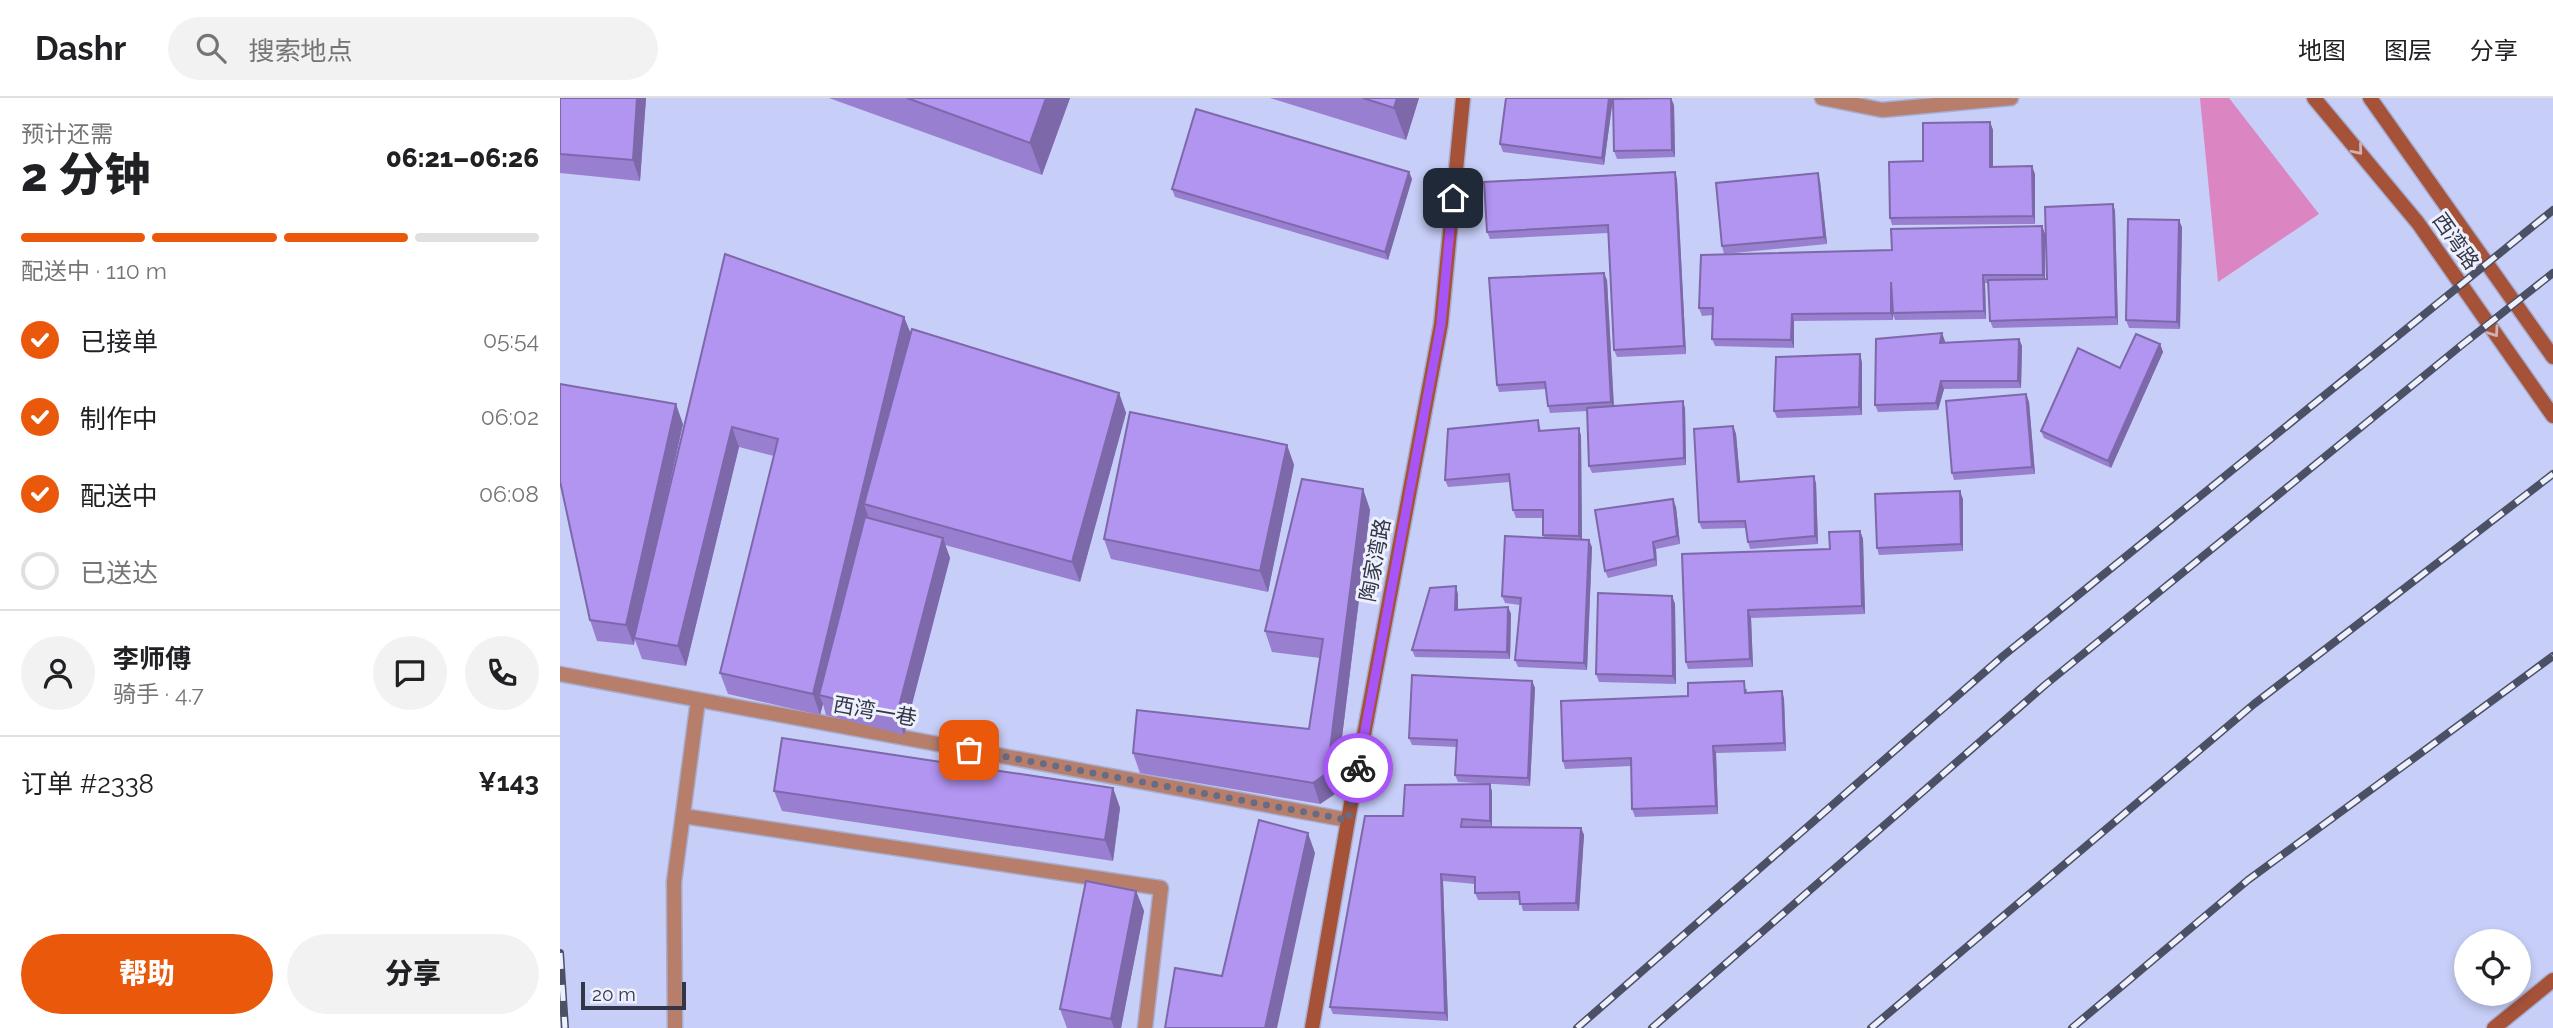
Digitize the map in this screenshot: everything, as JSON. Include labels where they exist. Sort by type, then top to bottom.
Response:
[{"type":"street","name":"陶家湾路","points":[[1312,1028],[1441,324],[1463,98]]},
{"type":"street","points":[[1822,98],[1882,110],[2011,98]]},
{"type":"street","name":"西湾路","points":[[2314,98],[2418,223],[2553,416]]},
{"type":"street","name":"西湾路","points":[[2370,98],[2553,356]]},
{"type":"street","name":"西湾一巷","points":[[560,674],[1348,820]]},
{"type":"street","points":[[675,1028],[674,882],[698,700]]},
{"type":"street","points":[[683,816],[1161,888],[1145,1028]]},
{"type":"street","points":[[2494,1028],[2553,980]]},
{"type":"shaded area","points":[[2200,98],[2229,98],[2319,214],[2218,282]]},
{"type":"building","points":[[560,98],[637,98],[633,160],[560,154]]},
{"type":"building","points":[[907,98],[1046,98],[1030,143]]},
{"type":"building","points":[[1363,98],[1397,98],[1394,108]]},
{"type":"building","points":[[1506,98],[1609,98],[1602,158],[1500,144]]},
{"type":"building","points":[[1671,98],[1672,150],[1614,151],[1613,99]]},
{"type":"building","points":[[1196,109],[1409,172],[1385,252],[1172,189]]},
{"type":"building","points":[[1990,122],[1990,167],[2032,166],[2033,216],[1890,218],[1889,162],[1923,161],[1923,123]]},
{"type":"building","points":[[1675,172],[1684,346],[1614,350],[1608,225],[1487,232],[1484,182]]},
{"type":"building","points":[[1818,173],[1824,237],[1722,246],[1716,183]]},
{"type":"building","points":[[2113,204],[2116,317],[1990,321],[1988,280],[2047,279],[2045,207]]},
{"type":"building","points":[[2128,219],[2179,220],[2177,322],[2126,320]]},
{"type":"building","points":[[2042,226],[2043,275],[1983,275],[1984,311],[1893,313],[1891,282],[1891,313],[1792,314],[1791,340],[1712,339],[1713,308],[1699,308],[1701,255],[1892,250],[1891,229]]},
{"type":"building","points":[[725,254],[904,317],[813,694],[720,673],[778,439],[732,427],[678,646],[634,638]]},
{"type":"building","points":[[1604,273],[1611,402],[1548,406],[1545,382],[1497,385],[1489,278]]},
{"type":"building","points":[[912,329],[1119,393],[1072,562],[864,504]]},
{"type":"building","points":[[1942,333],[1940,343],[2019,339],[2018,381],[1941,381],[1936,403],[1875,405],[1876,339]]},
{"type":"building","points":[[2136,334],[2160,344],[2108,461],[2041,431],[2078,348],[2120,368]]},
{"type":"building","points":[[1860,354],[1859,407],[1774,411],[1776,357]]},
{"type":"building","points":[[560,384],[676,404],[626,625],[590,620],[560,481]]},
{"type":"building","points":[[2026,394],[2032,467],[1952,473],[1946,401]]},
{"type":"building","points":[[1683,401],[1684,458],[1589,466],[1587,408]]},
{"type":"building","points":[[1130,412],[1287,445],[1260,571],[1104,539]]},
{"type":"building","points":[[1538,420],[1539,431],[1579,428],[1579,536],[1543,535],[1543,510],[1513,510],[1509,474],[1445,480],[1448,429]]},
{"type":"building","points":[[1733,426],[1738,482],[1814,476],[1815,536],[1748,542],[1745,521],[1699,522],[1694,429]]},
{"type":"building","points":[[1302,479],[1363,489],[1327,773],[1313,783],[1133,753],[1137,710],[1309,729],[1323,639],[1265,631]]},
{"type":"building","points":[[1960,491],[1961,544],[1877,548],[1875,494]]},
{"type":"building","points":[[1673,499],[1677,536],[1653,542],[1655,559],[1605,571],[1595,510]]},
{"type":"building","points":[[865,517],[943,538],[897,714],[819,695]]},
{"type":"building","points":[[1860,531],[1862,606],[1748,610],[1750,659],[1686,662],[1682,554],[1830,549],[1829,532]]},
{"type":"building","points":[[1505,536],[1589,540],[1584,663],[1515,660],[1521,598],[1502,596]]},
{"type":"building","points":[[1456,586],[1455,610],[1508,607],[1507,652],[1412,650],[1430,588]]},
{"type":"building","points":[[1598,593],[1672,596],[1673,676],[1596,674]]},
{"type":"building","points":[[1412,675],[1532,681],[1528,778],[1455,775],[1457,740],[1409,738]]},
{"type":"building","points":[[1744,681],[1745,693],[1782,691],[1784,743],[1713,746],[1716,806],[1632,809],[1631,758],[1563,761],[1561,701],[1688,696],[1688,683]]},
{"type":"building","points":[[782,738],[1113,788],[1105,840],[774,791]]},
{"type":"building","points":[[1490,784],[1490,821],[1462,819],[1461,827],[1581,828],[1576,903],[1520,904],[1519,892],[1475,893],[1475,877],[1441,874],[1445,1013],[1330,1007],[1365,816],[1403,816],[1405,785]]},
{"type":"building","points":[[1259,820],[1308,833],[1265,1028],[1165,1028],[1175,968],[1222,976]]},
{"type":"building","points":[[1086,881],[1136,891],[1111,1019],[1060,1009]]},
{"type":"railway","points":[[1577,1028],[2003,656],[2553,210]]},
{"type":"railway","points":[[1652,1028],[2045,685],[2553,273]]},
{"type":"railway","points":[[1871,1028],[2254,704],[2553,474]]},
{"type":"railway","points":[[2072,1028],[2248,880],[2553,656]]},
{"type":"railway","points":[[560,953],[565,1028]]},
{"type":"way so far","points":[[969,750],[1348,820],[1358,768]]},
{"type":"route","points":[[1358,768],[1441,324],[1453,198]]}]
